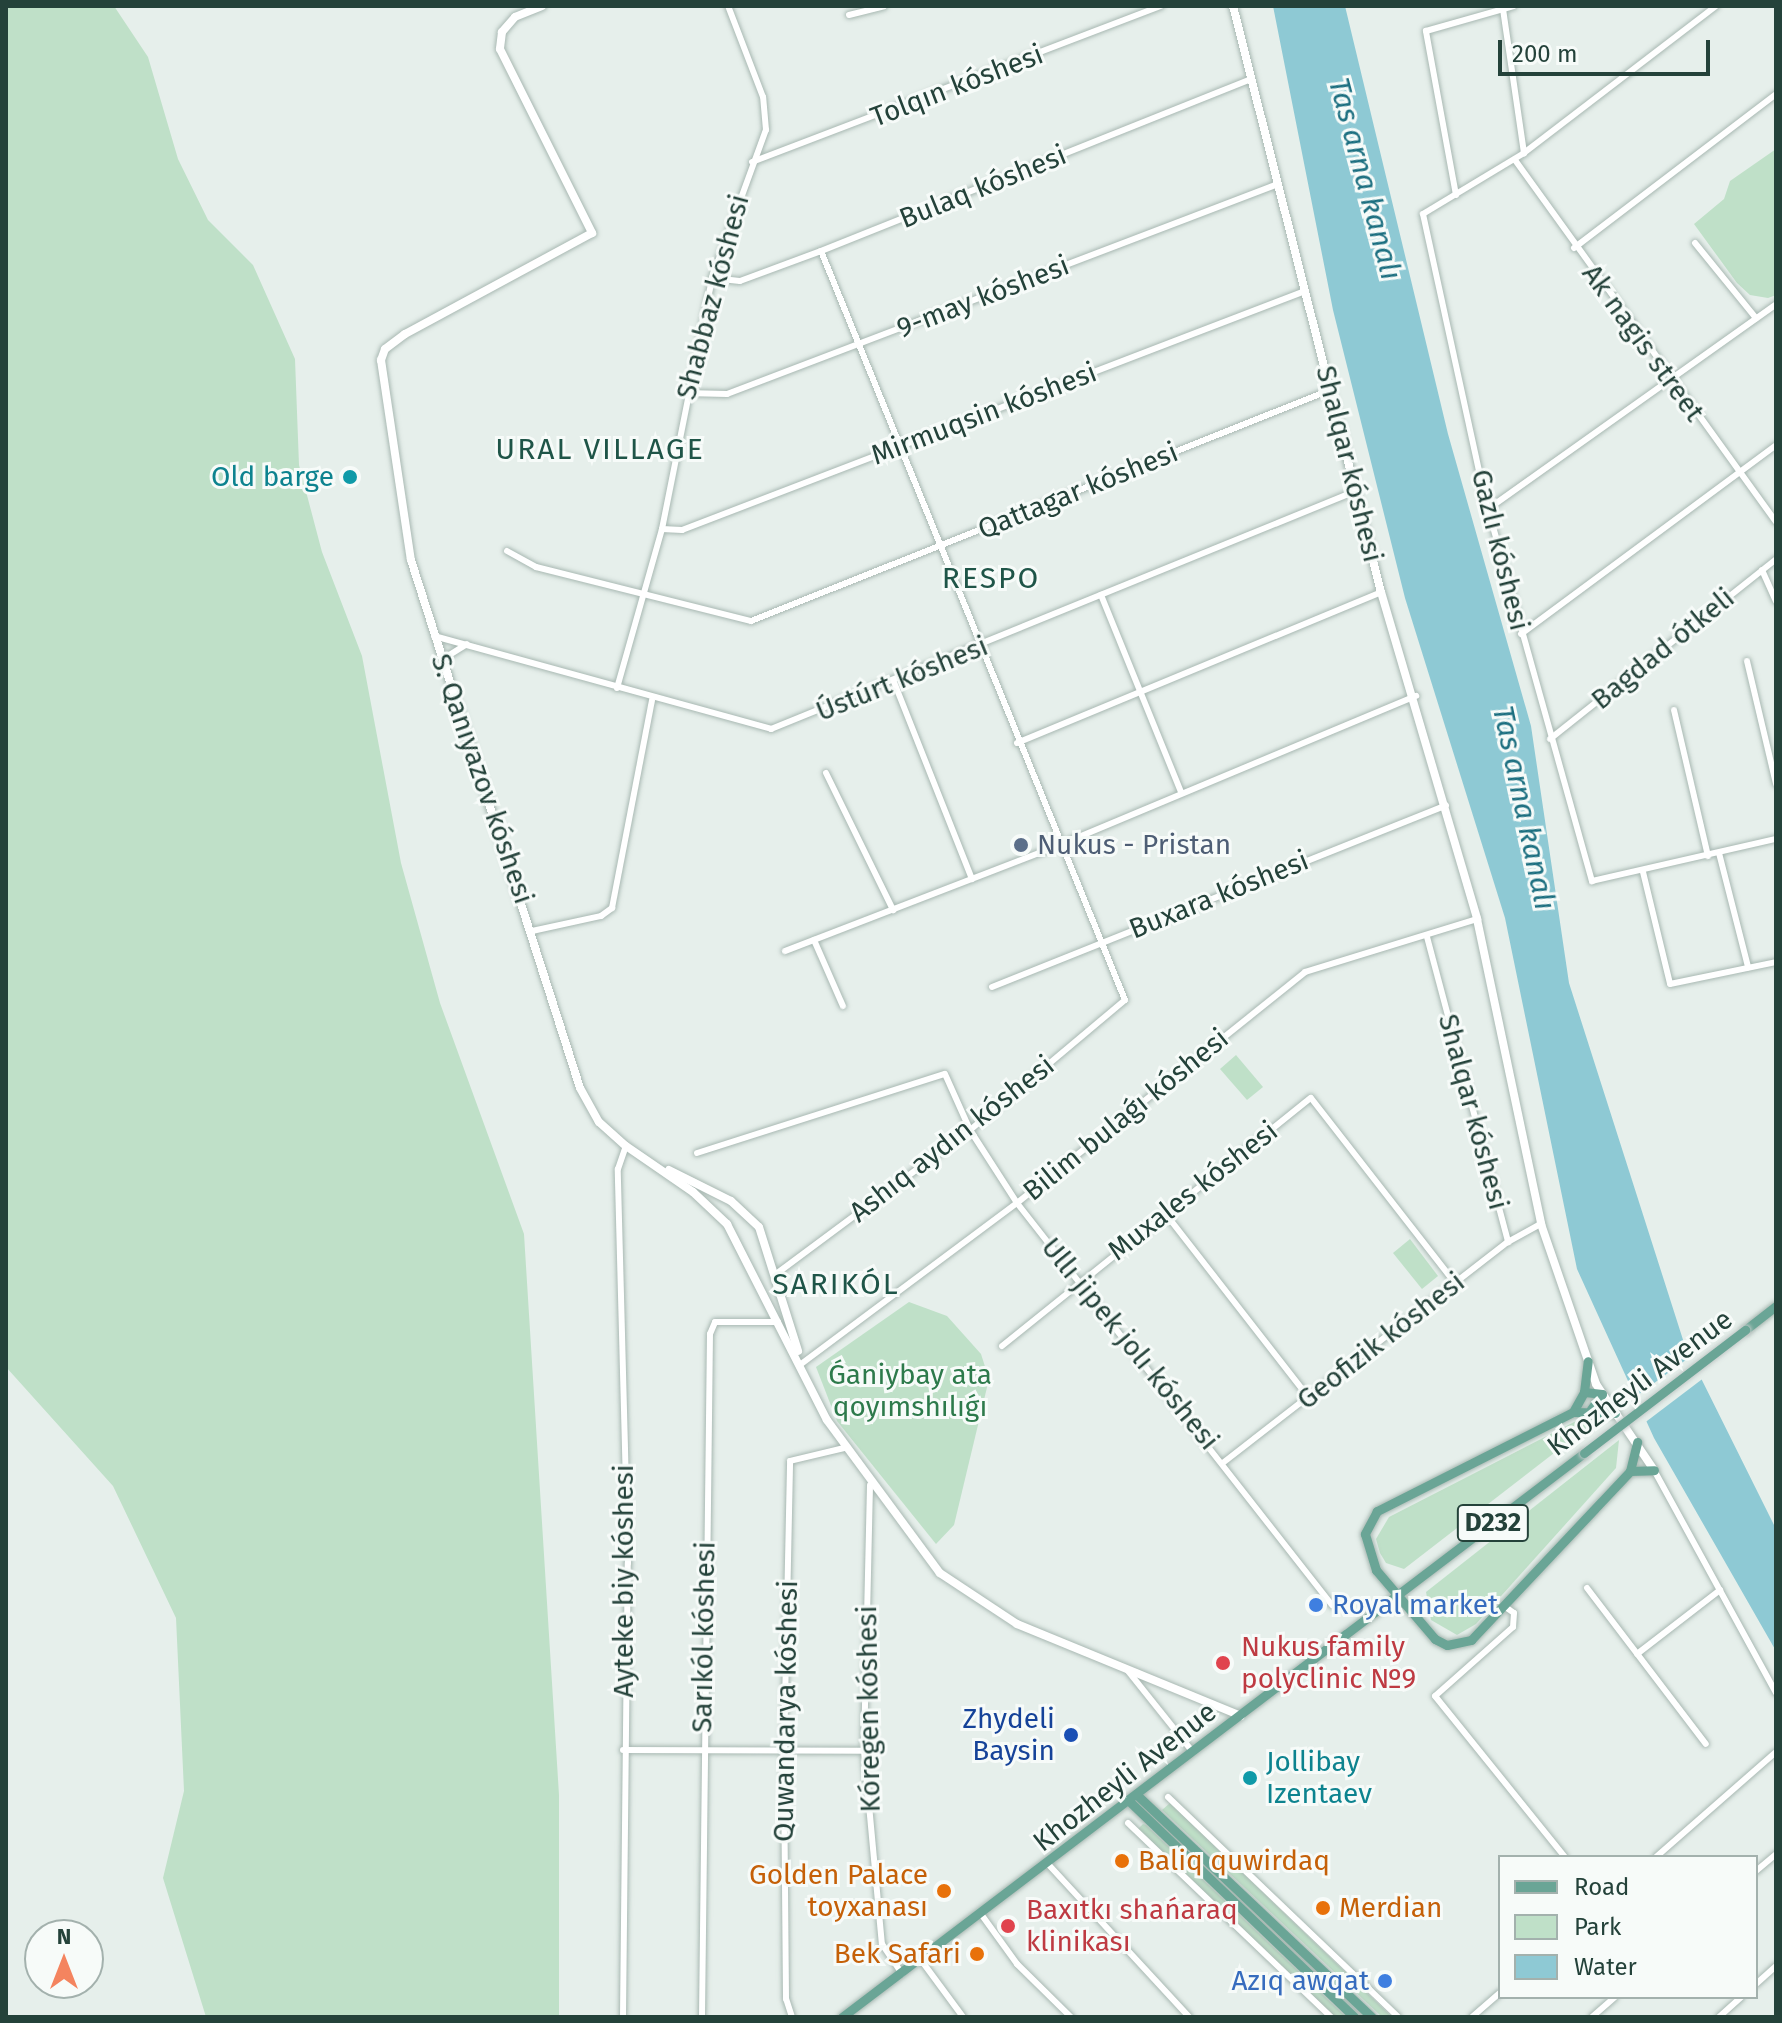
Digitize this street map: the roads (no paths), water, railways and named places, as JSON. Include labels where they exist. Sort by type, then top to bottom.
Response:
[{"type":"main road","name":"Khozheyli Avenue","points":[[849,2015],[1776,1306]]},
{"type":"main road","points":[[1573,1412],[1584,1392],[1588,1361]]},
{"type":"main road","points":[[1584,1392],[1602,1394],[1591,1409]]},
{"type":"main road","points":[[1615,1413],[1591,1409],[1573,1412],[1377,1511],[1365,1534],[1376,1570],[1401,1594],[1425,1630],[1447,1645],[1471,1640],[1630,1471],[1637,1442]]},
{"type":"main road","points":[[1630,1471],[1654,1470]]},
{"type":"main road","points":[[1133,1798],[1354,2017]]},
{"type":"main road","points":[[1133,1798],[1372,2017]]},
{"type":"street","name":"S. Qanıyazov kóshesi","points":[[542,6],[515,17],[502,32],[500,49],[592,233],[405,334],[385,349],[381,360],[396,487],[434,636],[532,931],[580,1088],[599,1122],[626,1146],[654,1163],[708,1187],[749,1215],[776,1274],[801,1364]]},
{"type":"street","name":"Shabbaz kóshesi","points":[[617,688],[662,529],[685,393],[712,278],[766,116],[728,6]]},
{"type":"street","points":[[849,15],[884,6]]},
{"type":"street","name":"Tolqın kóshesi","points":[[752,162],[1161,6]]},
{"type":"street","name":"Shalqar kóshesi","points":[[1233,6],[1381,592],[1416,696],[1477,919],[1541,1224],[1602,1394],[1654,1470]]},
{"type":"street","points":[[1514,6],[1426,31],[1456,195],[1515,160],[1716,6]]},
{"type":"street","points":[[1503,9],[1524,153]]},
{"type":"street","name":"Bulaq kóshesi","points":[[712,278],[740,281],[1251,79]]},
{"type":"street","points":[[1574,248],[1776,94]]},
{"type":"street","name":"Ak nagis street","points":[[1515,160],[1574,248],[1776,522]]},
{"type":"street","name":"9-may kóshesi","points":[[685,393],[727,394],[1278,184]]},
{"type":"street","name":"Gazlı kóshesi","points":[[1456,195],[1423,214],[1488,509],[1550,739],[1592,881],[1643,872]]},
{"type":"street","points":[[1695,243],[1756,318]]},
{"type":"street","points":[[821,251],[1017,743],[1102,942]]},
{"type":"street","name":"Mirmuqsin kóshesi","points":[[662,529],[682,530],[1305,291]]},
{"type":"street","points":[[1488,509],[1776,304]]},
{"type":"street","name":"Qattagar kóshesi","points":[[507,551],[536,567],[643,597],[751,621],[1330,390]]},
{"type":"street","points":[[1521,634],[1776,445]]},
{"type":"street","name":"Ústúrt kóshesi","points":[[434,636],[652,700],[771,729],[894,682],[1356,491]]},
{"type":"street","name":"Bagdad ótkeli","points":[[1550,739],[1776,559]]},
{"type":"street","points":[[1762,570],[1776,601]]},
{"type":"street","points":[[1017,743],[1381,592]]},
{"type":"street","points":[[1101,595],[1181,792]]},
{"type":"street","points":[[442,662],[451,649],[468,644]]},
{"type":"street","points":[[1747,661],[1776,784]]},
{"type":"street","points":[[894,682],[972,879]]},
{"type":"street","points":[[785,951],[1062,844],[1416,696]]},
{"type":"street","points":[[532,931],[601,916],[612,908],[652,700]]},
{"type":"street","points":[[1674,710],[1708,856]]},
{"type":"street","points":[[826,773],[893,910]]},
{"type":"street","name":"Buxara kóshesi","points":[[992,987],[1446,805]]},
{"type":"street","points":[[1776,839],[1643,872],[1670,984],[1776,962]]},
{"type":"street","points":[[1719,853],[1748,967]]},
{"type":"street","name":"Bilim bulaǵı kóshesi","points":[[801,1364],[1017,1203],[1305,972],[1427,937],[1477,919]]},
{"type":"street","name":"Shalqar kóshesi","points":[[1427,937],[1508,1242]]},
{"type":"street","points":[[814,940],[843,1006]]},
{"type":"street","name":"Ashıq aydın kóshesi","points":[[776,1274],[970,1130],[1125,1000],[1102,942]]},
{"type":"street","name":"Ullı jipek jolı kóshesi","points":[[697,1153],[945,1074],[970,1130],[1017,1203],[1224,1462],[1332,1605]]},
{"type":"street","name":"Muxales kóshesi","points":[[1002,1346],[1311,1098],[1455,1283]]},
{"type":"street","name":"Ayteke biy kóshesi","points":[[623,2017],[623,1750],[628,1563],[618,1169],[626,1146]]},
{"type":"street","name":"S. Qanıyazov kóshesi","points":[[654,1163],[727,1224],[844,1448],[940,1573],[974,1600],[1128,1671],[1241,1716]]},
{"type":"street","points":[[1165,1213],[1309,1398]]},
{"type":"street","name":"Geofizik kóshesi","points":[[1224,1462],[1508,1242],[1541,1224]]},
{"type":"street","name":"Sarıkól kóshesi","points":[[702,2017],[702,1754],[710,1334],[715,1322],[778,1322]]},
{"type":"street","name":"Quwandarya kóshesi","points":[[792,2017],[786,1999],[784,1752],[790,1461],[844,1448]]},
{"type":"street","points":[[1654,1470],[1776,1693]]},
{"type":"street","name":"Kóregen kóshesi","points":[[870,1485],[864,1751],[882,1944],[902,1974]]},
{"type":"street","points":[[1587,1588],[1706,1744]]},
{"type":"street","points":[[1637,1654],[1720,1590]]},
{"type":"street","points":[[1504,1606],[1514,1613],[1513,1627],[1435,1696],[1563,1855]]},
{"type":"street","points":[[1128,1671],[1193,1752]]},
{"type":"street","points":[[623,1750],[702,1754],[864,1751]]},
{"type":"street","points":[[1658,1855],[1776,1752]]},
{"type":"street","points":[[1168,1797],[1398,2017]]},
{"type":"street","points":[[1128,1823],[1331,2017]]},
{"type":"street","points":[[1758,1869],[1776,1854]]},
{"type":"street","points":[[1048,1864],[1115,1943],[1189,2017]]},
{"type":"street","points":[[981,1914],[1017,1964],[1071,2017]]},
{"type":"street","points":[[921,1960],[961,2014]]},
{"type":"street","points":[[1758,1982],[1776,1966]]},
{"type":"street","points":[[1472,2017],[1498,1995]]},
{"type":"street","points":[[1592,2017],[1613,1999]]},
{"type":"street","points":[[1719,2017],[1739,1999]]},
{"type":"water","name":"Tas arna kanalı","points":[[1273,6],[1345,6],[1448,434],[1531,726],[1569,983],[1685,1346],[1776,1529],[1776,1651],[1654,1438],[1577,1269],[1505,918],[1405,598],[1333,310]]},
{"type":"place","name":"Old barge","points":[[350,477]]},
{"type":"place","name":"Nukus - Pristan","points":[[1021,845]]},
{"type":"place","name":"Royal market","points":[[1316,1605]]},
{"type":"place","name":"Nukus family polyclinic №9","points":[[1223,1663]]},
{"type":"place","name":"Zhydeli Baysin","points":[[1071,1735]]},
{"type":"place","name":"Jollibay Izentaev","points":[[1250,1778]]},
{"type":"place","name":"Baliq quwirdaq","points":[[1122,1861]]},
{"type":"place","name":"Golden Palace toyxanası","points":[[944,1891]]},
{"type":"place","name":"Merdian","points":[[1323,1908]]},
{"type":"place","name":"Baxıtkı shańaraq klinikası","points":[[1008,1926]]},
{"type":"place","name":"Bek Safari","points":[[977,1954]]},
{"type":"place","name":"Azıq awqat","points":[[1385,1981]]},
{"type":"district","name":"URAL VILLAGE","points":[[600,449]]},
{"type":"district","name":"RESPO","points":[[991,578]]},
{"type":"district","name":"SARIKÓL","points":[[836,1284]]},
{"type":"park label","name":"Ǵaniybay ata qoyımshılıǵı","points":[[910,1391]]}]
